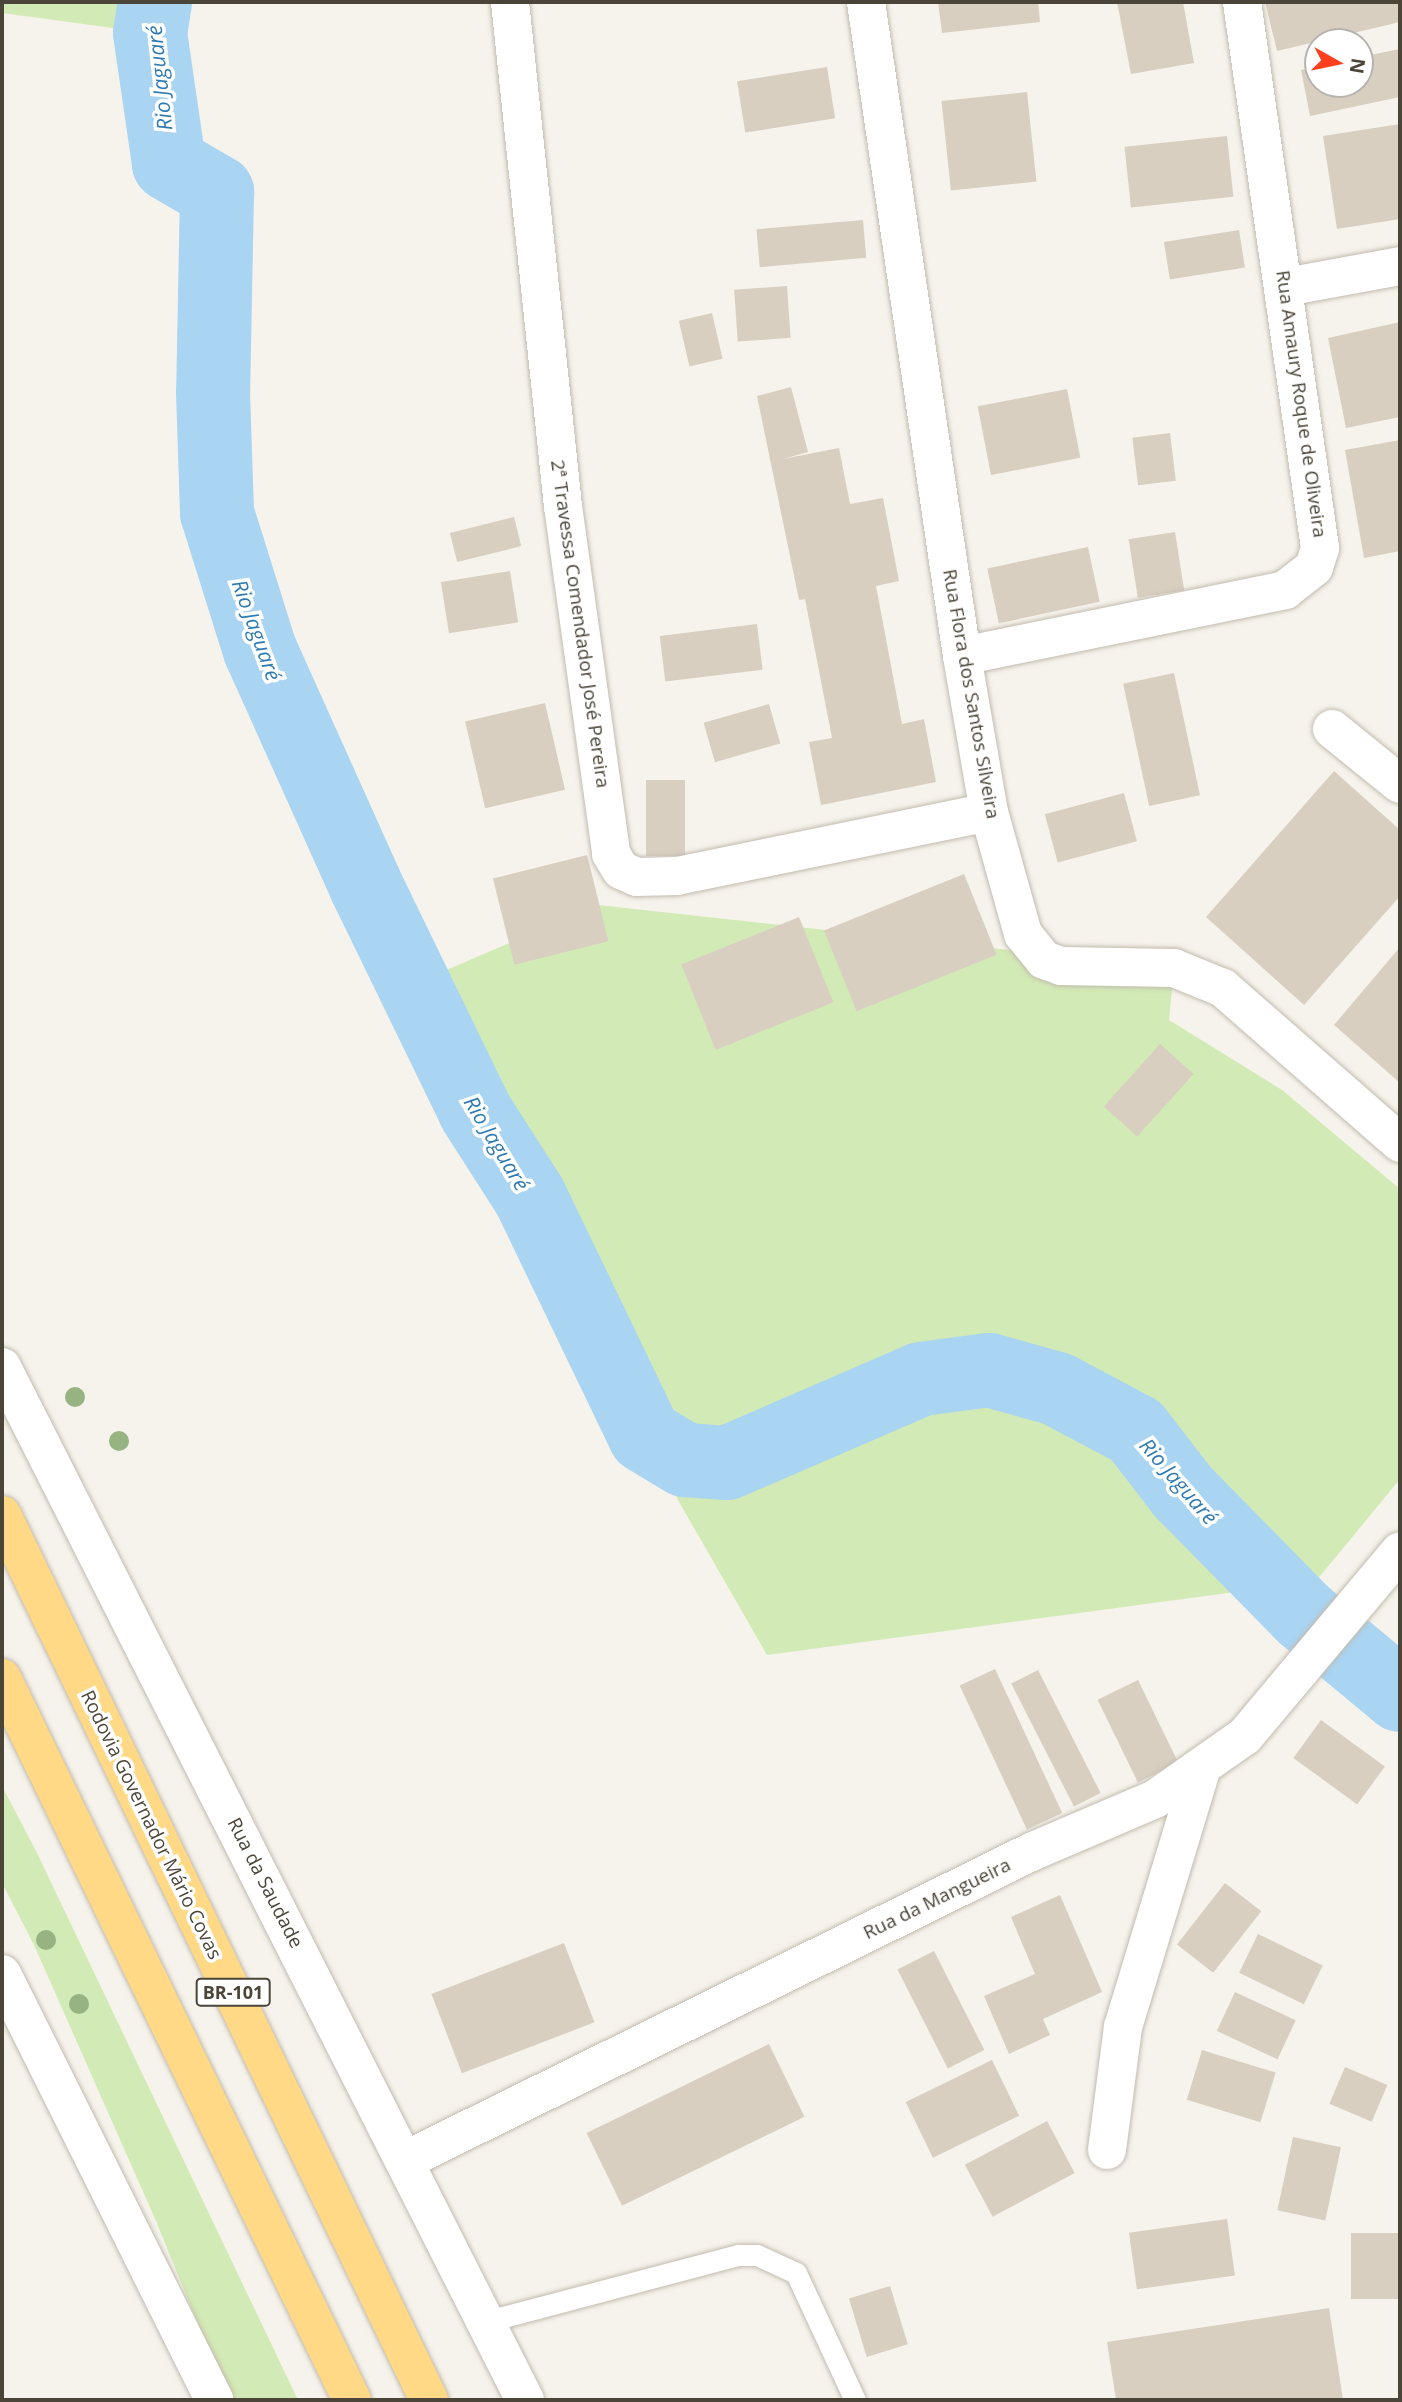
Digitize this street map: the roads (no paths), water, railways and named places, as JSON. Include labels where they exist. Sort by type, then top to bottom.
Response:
[{"type":"highway","name":"Rodovia Governador Mário Covas","points":[[2,1515],[429,2400]]},
{"type":"highway","points":[[2,1678],[352,2400]]},
{"type":"street","name":"2ª Travessa Comendador José Pereira","points":[[510,2],[563,506],[611,854],[621,870],[637,877],[677,876],[989,812]]},
{"type":"street","name":"Rua Flora dos Santos Silveira","points":[[866,2],[962,656],[989,812],[1023,934],[1044,960],[1082,970],[1144,966],[1199,975],[1223,988],[1400,1143]]},
{"type":"street","name":"Rua Amaury Roque de Oliveira","points":[[962,656],[1285,590],[1314,567],[1320,548],[1286,287],[1242,2]]},
{"type":"street","points":[[1286,287],[1400,266]]},
{"type":"street","points":[[1332,729],[1400,784]]},
{"type":"street","name":"Rua da Saudade","points":[[2,1367],[488,2321],[525,2400]]},
{"type":"street","name":"Rua da Mangueira","points":[[406,2160],[1031,1852],[1155,1800],[1201,1770],[1245,1736],[1400,1550]]},
{"type":"street","points":[[1107,2150],[1124,2027],[1201,1770]]},
{"type":"street","points":[[2,1974],[214,2400]]},
{"type":"lane","points":[[488,2321],[738,2255],[757,2255],[796,2273],[855,2400]]},
{"type":"waterway","name":"Rio Jaguaré","points":[[155,2],[150,33],[169,164],[217,192],[213,392],[217,513],[260,650],[365,884],[475,1111],[530,1197],[645,1436],[685,1460],[727,1463],[921,1379],[989,1370],[1057,1389],[1136,1431],[1183,1492],[1304,1615],[1400,1695]]}]
